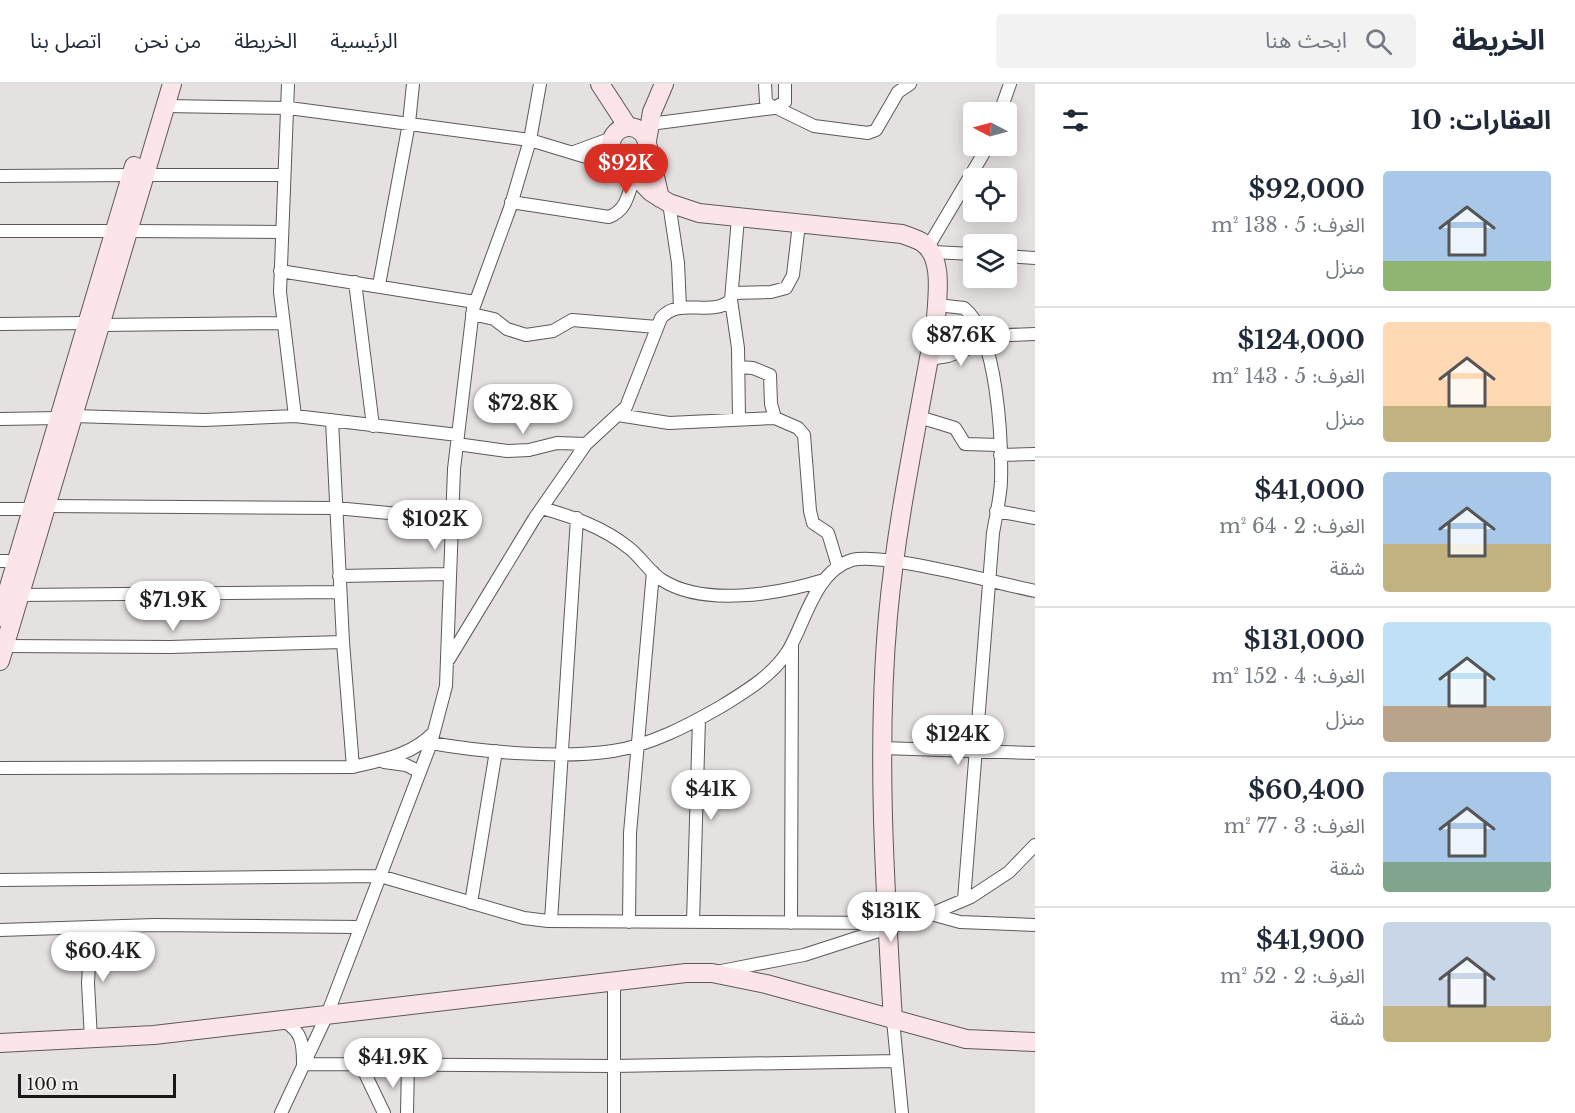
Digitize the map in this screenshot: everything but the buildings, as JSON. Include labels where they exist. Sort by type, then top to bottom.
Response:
[{"type":"street","points":[[159,84],[138,175],[39,507],[20,595],[2,653],[343,642]]},
{"type":"street","points":[[138,175],[172,84]]},
{"type":"street","points":[[288,84],[280,271],[295,416]]},
{"type":"street","points":[[379,285],[409,123],[412,84]]},
{"type":"street","points":[[281,1113],[327,1015],[420,772],[446,686],[452,519],[458,440],[474,308],[530,140],[540,84]]},
{"type":"street","points":[[600,84],[636,131],[664,201],[678,262],[680,307]]},
{"type":"street","points":[[664,84],[636,131],[612,151],[634,177],[664,201],[699,213],[902,234],[930,250],[963,253]]},
{"type":"street","points":[[765,84],[766,102],[776,108],[814,126],[868,133],[876,130],[898,92],[909,84]]},
{"type":"street","points":[[570,153],[592,148],[636,131],[776,108],[785,102],[785,84]]},
{"type":"street","points":[[1004,102],[1010,84]]},
{"type":"street","points":[[165,106],[286,108],[409,123],[530,140],[604,161],[639,161],[636,131]]},
{"type":"street","points":[[902,1113],[887,926],[882,748],[888,618],[894,562],[937,305],[937,284],[930,250],[982,156]]},
{"type":"street","points":[[0,176],[283,175]]},
{"type":"street","points":[[511,202],[609,217],[624,207],[634,177]]},
{"type":"street","points":[[738,218],[731,296],[738,367],[739,419]]},
{"type":"street","points":[[447,662],[542,508],[586,444],[626,407],[657,327],[668,310],[680,307],[720,307],[731,296],[786,288],[793,275],[799,224]]},
{"type":"street","points":[[0,231],[281,232]]},
{"type":"street","points":[[1017,257],[1035,258]]},
{"type":"street","points":[[280,271],[379,285],[474,308],[507,329],[526,335],[553,331],[572,320],[657,327]]},
{"type":"street","points":[[355,282],[373,426]]},
{"type":"street","points":[[937,305],[963,308],[990,356],[997,392],[1000,450],[1001,483],[996,511],[964,900]]},
{"type":"street","points":[[0,324],[284,323]]},
{"type":"street","points":[[929,359],[948,356],[982,340],[1035,334]]},
{"type":"street","points":[[738,367],[753,368],[770,375],[771,404],[775,418]]},
{"type":"street","points":[[0,418],[204,420],[295,416],[458,440],[507,451],[529,450],[556,443],[586,444]]},
{"type":"street","points":[[618,416],[669,423],[775,418],[798,428],[804,435],[812,517],[816,526],[828,533],[838,566]]},
{"type":"street","points":[[919,417],[955,428],[964,444],[1035,454]]},
{"type":"street","points":[[332,420],[339,576],[353,767]]},
{"type":"street","points":[[0,509],[39,507],[336,508],[452,519]]},
{"type":"street","points":[[0,616],[8,561],[39,507]]},
{"type":"street","points":[[542,508],[577,518],[631,548],[653,572],[676,587],[726,595],[764,593],[824,580]]},
{"type":"street","points":[[996,511],[1035,518]]},
{"type":"street","points":[[551,921],[577,518]]},
{"type":"street","points":[[0,768],[353,767],[410,750],[432,738],[496,751],[614,751],[699,719],[770,673],[792,642],[824,580],[838,566],[868,558],[1035,591]]},
{"type":"street","points":[[629,922],[630,833],[636,744],[653,572]]},
{"type":"street","points":[[339,576],[449,574]]},
{"type":"street","points":[[20,595],[340,592]]},
{"type":"street","points":[[791,923],[792,642]]},
{"type":"street","points":[[693,922],[699,719]]},
{"type":"street","points":[[882,748],[1035,753]]},
{"type":"street","points":[[471,903],[496,751]]},
{"type":"street","points":[[377,761],[406,765],[420,772]]},
{"type":"street","points":[[712,973],[734,966],[804,955],[887,926],[931,914],[964,900],[1009,872],[1035,845]]},
{"type":"street","points":[[0,880],[380,876],[524,918],[551,921],[887,926]]},
{"type":"street","points":[[931,914],[960,922],[1035,925]]},
{"type":"street","points":[[0,930],[154,925],[360,927]]},
{"type":"street","points":[[91,927],[88,983],[92,1039]]},
{"type":"street","points":[[0,1043],[92,1039],[284,1021],[686,973],[712,973],[766,984],[966,1039],[1035,1042]]},
{"type":"street","points":[[614,981],[614,1113]]},
{"type":"street","points":[[284,1021],[297,1028],[301,1036],[303,1064]]},
{"type":"street","points":[[303,1064],[613,1066],[897,1060]]},
{"type":"street","points":[[361,1065],[384,1113]]},
{"type":"street","points":[[407,1113],[408,1065]]}]
